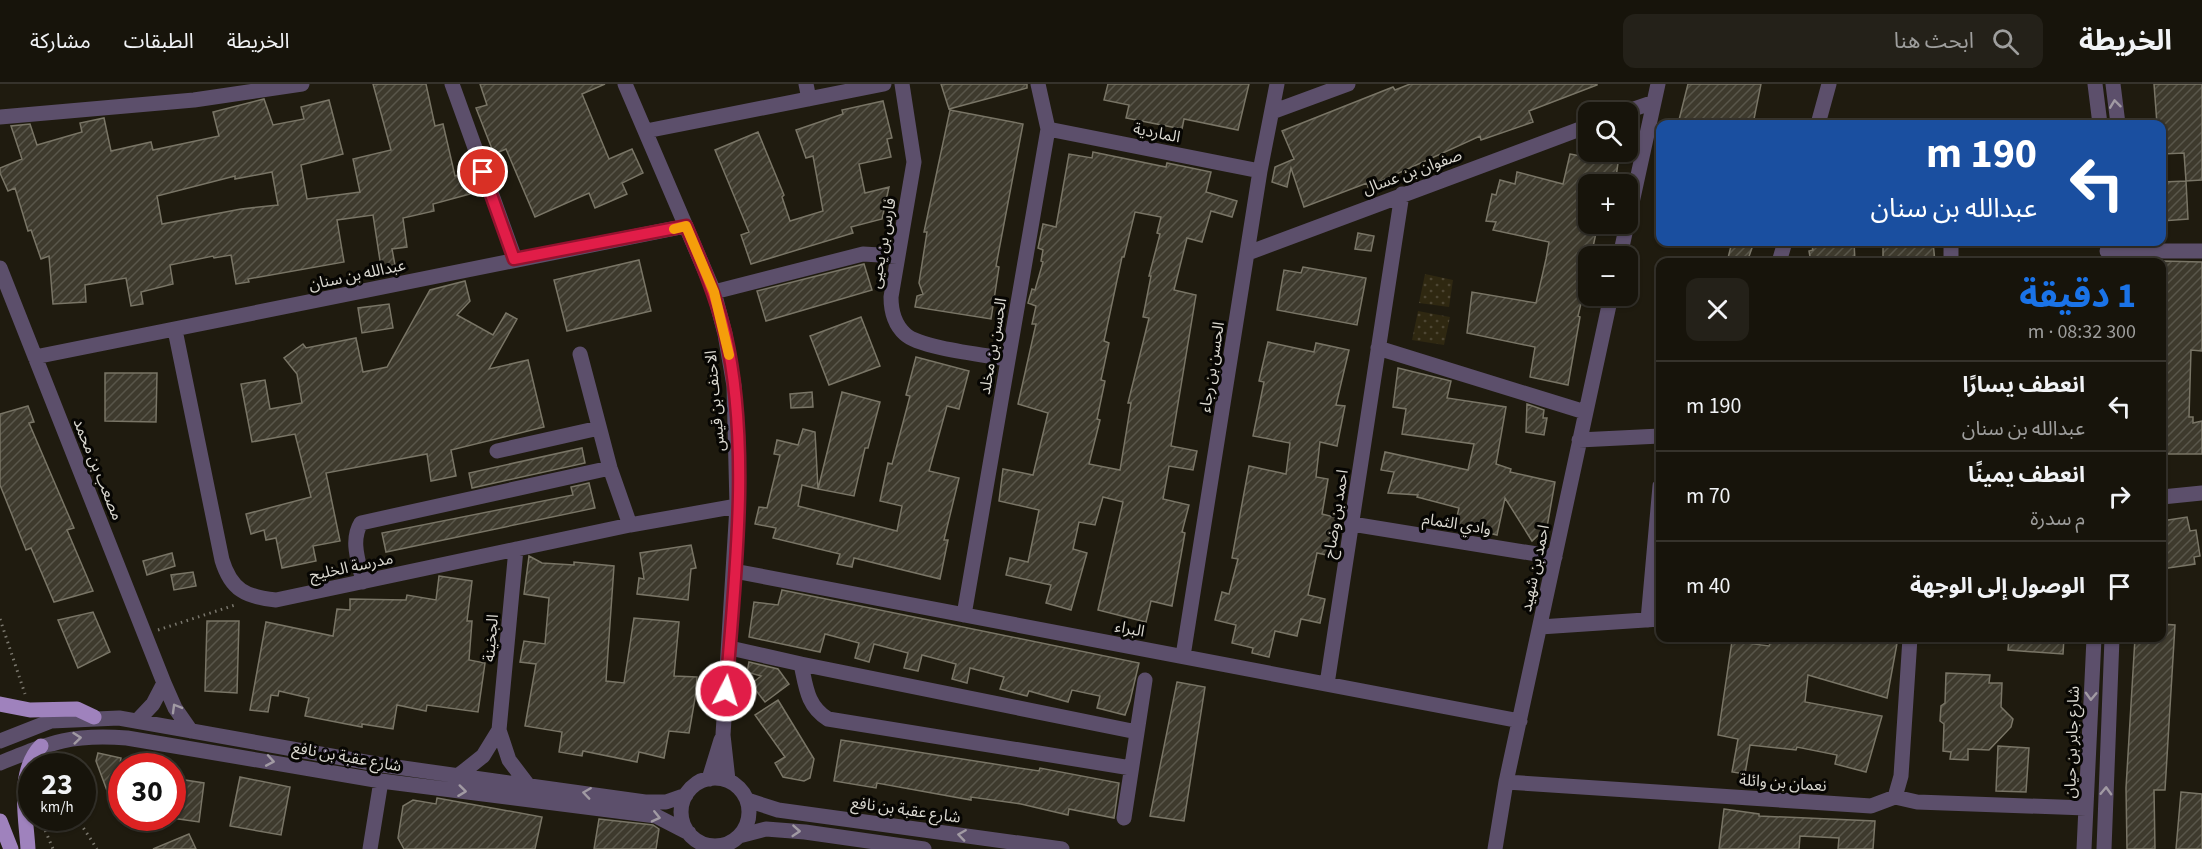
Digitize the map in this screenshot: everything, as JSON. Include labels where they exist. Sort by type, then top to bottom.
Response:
[{"type":"main road","points":[[0,704],[30,710],[77,709],[94,717]]},
{"type":"main road","points":[[28,849],[26,778],[33,754],[41,746]]},
{"type":"main road","points":[[0,821],[11,849]]},
{"type":"street","points":[[0,117],[194,100],[302,84]]},
{"type":"street","points":[[452,84],[514,259]]},
{"type":"street","name":"الاحنف بن قيس","points":[[625,84],[714,292],[725,334],[734,386],[737,506],[723,735],[728,780]]},
{"type":"street","points":[[646,131],[808,91],[884,84]]},
{"type":"street","name":"فارس بن يحيى","points":[[902,84],[914,162],[897,256],[891,312],[897,325],[906,336],[920,343],[1008,359]]},
{"type":"street","name":"الحسن بن مخلد","points":[[964,615],[1048,129],[1038,84]]},
{"type":"street","name":"الحسن بن رجاء","points":[[1182,656],[1276,84]]},
{"type":"street","points":[[1272,112],[1348,84]]},
{"type":"street","points":[[1638,174],[1658,84]]},
{"type":"street","points":[[1819,120],[1829,84]]},
{"type":"street","points":[[2095,84],[2100,120]]},
{"type":"street","points":[[2113,84],[2118,120]]},
{"type":"street","points":[[1638,108],[1654,102]]},
{"type":"street","name":"الماردية","points":[[1048,129],[1260,171]]},
{"type":"street","name":"صفوان بن عسال","points":[[1248,253],[1578,130]]},
{"type":"street","name":"احمد بن وضاح","points":[[1327,684],[1402,194]]},
{"type":"street","name":"عبدالله بن سنان","points":[[35,357],[686,226]]},
{"type":"street","points":[[2106,252],[2202,251]]},
{"type":"street","points":[[714,292],[863,254],[897,256]]},
{"type":"street","name":"مصعب بن محمد","points":[[0,268],[164,683],[175,708],[191,731]]},
{"type":"street","name":"احمد بن شهيد","points":[[1495,849],[1506,782],[1609,306]]},
{"type":"street","points":[[175,330],[224,569],[227,578],[239,590],[257,598]]},
{"type":"street","points":[[1378,348],[1585,412]]},
{"type":"street","points":[[580,354],[610,468],[630,525]]},
{"type":"street","points":[[497,451],[599,428]]},
{"type":"street","points":[[1579,440],[1656,436]]},
{"type":"street","points":[[363,582],[355,541],[356,532],[361,523],[610,468]]},
{"type":"street","points":[[2166,497],[2202,493]]},
{"type":"street","name":"مدرسة الخليج","points":[[257,598],[276,600],[630,525],[737,506]]},
{"type":"street","name":"وادي الثمام","points":[[1352,524],[1555,557]]},
{"type":"street","name":"الجخينة","points":[[516,549],[499,730],[509,760],[528,785]]},
{"type":"street","name":"البراء","points":[[734,571],[1520,721]]},
{"type":"street","points":[[1540,627],[1654,620],[1656,575]]},
{"type":"street","points":[[1910,642],[1901,776],[1895,796],[1917,802],[2086,808]]},
{"type":"street","name":"شارع جابر بن حيان","points":[[2084,849],[2094,642]]},
{"type":"street","points":[[2104,849],[2112,642]]},
{"type":"street","points":[[730,648],[1137,732]]},
{"type":"street","points":[[801,664],[809,702],[818,713],[840,723],[1131,768]]},
{"type":"street","points":[[1124,818],[1145,680]]},
{"type":"street","points":[[137,721],[153,704],[164,683]]},
{"type":"street","name":"شارع عقبة بن نافع","points":[[0,741],[51,721],[94,717],[137,721],[382,765],[645,802],[666,802],[686,795]]},
{"type":"street","name":"الجخينة","points":[[459,775],[483,756],[499,730]]},
{"type":"street","name":"الاحنف بن قيس","points":[[709,779],[723,735]]},
{"type":"street","name":"شارع عقبة بن نافع","points":[[0,763],[41,746],[77,737],[128,738],[381,781],[656,816],[689,833]]},
{"type":"street","points":[[739,836],[746,826],[749,813],[747,800],[742,791],[728,780],[709,779],[696,784],[686,795],[681,807],[682,821],[689,833],[706,847],[723,847],[739,836],[766,829],[805,832],[924,849]]},
{"type":"street","points":[[370,849],[381,781]]},
{"type":"street","name":"نعمان بن وائلة","points":[[1506,782],[1871,806],[1895,796]]},
{"type":"street","name":"شارع عقبة بن نافع","points":[[747,800],[778,810],[1062,849]]},
{"type":"path","points":[[145,634],[257,598]]},
{"type":"path","points":[[0,619],[30,710]]},
{"type":"path","points":[[45,831],[53,849]]},
{"type":"path","points":[[86,831],[98,849]]},
{"type":"shaded area","points":[[1425,274],[1453,280],[1449,307],[1419,303]]},
{"type":"shaded area","points":[[1418,311],[1450,317],[1444,345],[1412,340]]},
{"type":"building","points":[[373,84],[426,84],[435,126],[443,124],[455,176],[464,173],[470,194],[433,204],[434,211],[403,218],[407,247],[392,249],[395,265],[381,267],[373,215],[337,220],[344,262],[248,279],[249,282],[236,284],[231,255],[214,258],[213,256],[170,265],[173,284],[141,292],[143,304],[131,306],[126,278],[85,285],[86,302],[53,304],[49,256],[41,259],[31,230],[28,231],[15,188],[8,191],[0,173],[0,168],[22,159],[11,126],[30,124],[37,145],[82,132],[80,123],[104,118],[111,151],[151,142],[153,150],[219,136],[213,112],[264,99],[273,125],[304,119],[301,107],[329,100],[343,154],[301,165],[307,199],[360,192],[353,159],[391,150]],"holes":[[[272,172],[278,205],[241,209],[162,224],[157,196],[235,176],[235,179]]]},
{"type":"building","points":[[480,84],[605,84],[582,94],[609,159],[632,149],[643,173],[622,183],[627,194],[595,208],[589,193],[535,217],[506,149],[494,154],[476,108],[487,105]]},
{"type":"building","points":[[941,84],[1027,84],[1027,88],[949,109]]},
{"type":"building","points":[[1108,84],[1249,84],[1238,130],[1184,119],[1182,129],[1126,118],[1129,105],[1104,100]]},
{"type":"building","points":[[1410,84],[1597,85],[1529,111],[1533,122],[1481,140],[1480,136],[1368,187],[1367,183],[1304,207],[1291,168],[1287,187],[1272,182],[1275,167],[1294,159],[1282,131],[1393,87],[1395,90]]},
{"type":"building","points":[[1688,84],[1761,84],[1754,120],[1679,120]]},
{"type":"building","points":[[2154,84],[2202,84],[2202,180],[2186,181],[2184,153],[2166,154],[2166,120],[2157,120]]},
{"type":"building","points":[[883,101],[892,138],[887,139],[891,157],[859,164],[865,193],[889,187],[882,219],[851,227],[853,233],[751,264],[741,235],[749,232],[715,150],[758,132],[784,195],[782,197],[790,221],[823,211],[813,156],[806,158],[796,130],[843,114],[842,110]]},
{"type":"building","points":[[950,110],[1023,124],[996,266],[999,267],[991,319],[915,307],[917,296],[923,294],[919,283],[927,232],[924,232]]},
{"type":"building","points":[[1093,152],[1166,167],[1167,163],[1211,172],[1206,192],[1237,201],[1232,217],[1211,211],[1202,242],[1187,238],[1174,290],[1196,295],[1171,446],[1197,451],[1193,470],[1169,466],[1163,499],[1189,505],[1182,532],[1185,533],[1172,606],[1151,601],[1146,622],[1098,610],[1123,502],[1103,497],[1095,525],[1079,522],[1073,549],[1087,553],[1071,610],[1046,603],[1051,585],[1006,575],[1010,558],[1028,562],[1039,510],[999,501],[1003,469],[1033,475],[1048,413],[1018,404],[1036,324],[1032,324],[1036,306],[1028,303],[1032,289],[1035,290],[1043,262],[1041,261],[1043,250],[1038,248],[1043,224],[1056,227],[1069,154],[1092,158]],"holes":[[[1135,212],[1161,217],[1157,233],[1160,234],[1149,276],[1151,276],[1143,317],[1149,318],[1128,403],[1131,403],[1120,470],[1089,464],[1100,420],[1097,419],[1105,381],[1101,380],[1109,343],[1104,341],[1122,257],[1124,257]]]},
{"type":"building","points":[[1570,154],[1578,156],[1578,162],[1618,163],[1616,174],[1578,174],[1578,234],[1596,234],[1593,246],[1578,246],[1578,306],[1580,306],[1578,316],[1580,317],[1568,385],[1530,377],[1535,347],[1467,333],[1472,292],[1536,303],[1546,259],[1549,242],[1493,230],[1496,222],[1486,221],[1492,194],[1496,195],[1500,180],[1515,184],[1517,172],[1563,184]]},
{"type":"building","points":[[2186,181],[2188,219],[2166,221],[2166,182]]},
{"type":"building","points":[[1358,233],[1374,236],[1371,251],[1355,249]]},
{"type":"building","points":[[1731,246],[1753,246],[1748,258],[1728,258]]},
{"type":"building","points":[[1812,246],[1854,246],[1855,258],[1810,258],[1809,251],[1813,250]]},
{"type":"building","points":[[1883,246],[1933,246],[1935,258],[1883,258]]},
{"type":"building","points":[[639,260],[651,311],[567,331],[554,280]]},
{"type":"building","points":[[2166,261],[2202,262],[2202,351],[2191,350],[2189,417],[2193,417],[2193,423],[2202,421],[2202,454],[2166,454]]},
{"type":"building","points":[[864,264],[872,290],[766,321],[757,291]]},
{"type":"building","points":[[1303,267],[1366,278],[1357,325],[1277,310],[1284,270],[1301,273]]},
{"type":"building","points":[[465,281],[470,301],[457,315],[493,335],[506,313],[517,319],[489,369],[528,360],[544,427],[451,450],[456,476],[431,481],[427,454],[326,473],[340,541],[313,546],[316,561],[282,568],[276,538],[266,540],[264,530],[251,534],[246,514],[311,497],[295,434],[252,442],[241,384],[265,380],[270,409],[302,403],[297,374],[284,358],[303,344],[306,348],[356,338],[363,372],[387,367],[430,290]]},
{"type":"building","points":[[389,304],[393,328],[362,333],[358,308]]},
{"type":"building","points":[[861,317],[880,366],[829,385],[810,336]]},
{"type":"building","points":[[1268,342],[1314,352],[1316,343],[1349,350],[1336,405],[1345,406],[1337,446],[1320,442],[1316,477],[1328,479],[1322,514],[1338,518],[1332,556],[1317,553],[1308,595],[1325,599],[1320,623],[1301,619],[1297,636],[1275,631],[1269,657],[1252,653],[1253,648],[1232,643],[1236,625],[1215,620],[1222,592],[1229,594],[1238,559],[1232,558],[1249,466],[1286,474],[1290,443],[1253,436],[1264,382],[1259,381]]},
{"type":"building","points":[[916,357],[969,371],[959,409],[947,406],[929,471],[959,478],[944,540],[948,540],[940,579],[854,558],[852,567],[837,564],[840,554],[773,538],[776,528],[755,524],[759,507],[767,508],[780,455],[774,454],[777,440],[798,445],[803,429],[815,432],[818,489],[802,485],[798,506],[897,531],[902,506],[880,501],[888,463],[892,464],[910,396],[906,395]]},
{"type":"building","points":[[1398,368],[1451,381],[1447,398],[1506,407],[1496,464],[1511,469],[1510,472],[1555,482],[1547,527],[1532,541],[1505,498],[1497,535],[1455,525],[1459,508],[1417,497],[1418,495],[1388,493],[1394,472],[1381,470],[1385,452],[1468,470],[1474,444],[1402,434],[1406,409],[1393,407]]},
{"type":"building","points":[[105,373],[157,373],[156,422],[105,421]]},
{"type":"building","points":[[812,392],[813,407],[791,408],[790,394]]},
{"type":"building","points":[[842,392],[880,402],[868,448],[865,448],[854,496],[818,489]]},
{"type":"building","points":[[1527,404],[1544,410],[1543,418],[1547,418],[1544,435],[1526,432]]},
{"type":"building","points":[[28,406],[34,422],[29,423],[74,528],[67,530],[93,591],[54,602],[31,548],[26,550],[0,485],[0,414]]},
{"type":"building","points":[[582,448],[585,463],[472,488],[469,473]]},
{"type":"building","points":[[589,483],[595,508],[386,552],[382,533],[573,495],[571,487]]},
{"type":"building","points":[[2187,517],[2190,531],[2196,530],[2200,556],[2194,557],[2195,564],[2166,568],[2166,520]]},
{"type":"building","points":[[691,545],[696,568],[691,569],[688,600],[637,594],[639,578],[644,579],[640,553]]},
{"type":"building","points":[[172,553],[175,566],[147,575],[143,561]]},
{"type":"building","points":[[529,556],[542,563],[574,565],[574,562],[614,566],[606,681],[624,683],[634,618],[679,622],[674,676],[697,677],[696,693],[689,733],[669,731],[664,758],[639,752],[637,762],[583,751],[582,756],[559,752],[562,732],[525,726],[536,664],[520,662],[524,641],[545,644],[549,598],[524,594]]},
{"type":"building","points":[[193,572],[196,586],[174,590],[171,575]]},
{"type":"building","points":[[439,576],[472,581],[467,621],[472,621],[469,660],[485,663],[478,712],[427,705],[426,711],[397,705],[393,729],[362,724],[362,727],[305,716],[309,698],[279,691],[278,696],[271,695],[268,712],[250,710],[266,622],[333,636],[337,609],[350,610],[350,599],[406,600],[407,595],[436,600]]},
{"type":"building","points":[[782,590],[1139,663],[1130,701],[1125,715],[1097,708],[1100,696],[1072,690],[1068,702],[1029,691],[1027,696],[1000,689],[1004,677],[970,668],[967,683],[952,679],[956,664],[922,655],[918,671],[904,668],[908,653],[874,644],[869,662],[855,658],[859,643],[825,634],[820,652],[749,637],[754,602],[778,605]]},
{"type":"building","points":[[93,612],[110,652],[78,668],[58,620]]},
{"type":"building","points":[[207,621],[239,621],[237,693],[205,691]]},
{"type":"building","points":[[2166,624],[2175,625],[2165,790],[2154,790],[2155,849],[2127,849],[2126,788],[2135,642],[2166,642]]},
{"type":"building","points":[[1732,642],[1769,646],[1770,642],[1897,642],[1887,698],[1808,675],[1805,702],[1882,716],[1866,772],[1835,764],[1837,755],[1797,747],[1796,750],[1750,745],[1745,774],[1732,772],[1738,739],[1718,735]]},
{"type":"building","points":[[2009,642],[2064,642],[2063,654],[2008,650]]},
{"type":"building","points":[[749,662],[778,669],[789,684],[765,702],[751,684],[761,676],[747,672]]},
{"type":"building","points":[[1946,673],[1990,675],[1989,683],[2002,683],[2001,707],[2013,719],[2011,727],[1989,750],[1968,749],[1968,760],[1950,759],[1951,752],[1943,751],[1944,724],[1940,721],[1941,706],[1945,703]]},
{"type":"building","points":[[1177,682],[1205,687],[1184,821],[1150,816]]},
{"type":"building","points":[[778,700],[814,759],[810,778],[804,781],[783,777],[775,763],[785,757],[755,715]]},
{"type":"building","points":[[841,740],[1039,771],[1040,768],[1119,783],[1114,818],[1069,809],[1068,815],[1021,804],[971,797],[971,800],[877,783],[876,788],[834,781]]},
{"type":"building","points":[[1998,746],[2029,748],[2026,792],[1996,791]]},
{"type":"building","points":[[98,753],[108,755],[108,793],[96,761]]},
{"type":"building","points":[[240,777],[290,787],[281,835],[230,826]]},
{"type":"building","points":[[186,780],[204,783],[199,822],[186,820]]},
{"type":"building","points":[[2181,792],[2202,794],[2202,849],[2176,849]]},
{"type":"building","points":[[437,798],[542,817],[535,849],[404,849],[398,838],[403,806],[413,800],[436,804]]},
{"type":"building","points":[[1724,809],[1759,814],[1759,816],[1875,821],[1873,849],[1838,849],[1839,838],[1800,836],[1799,849],[1719,849]]},
{"type":"building","points":[[599,819],[653,825],[659,829],[656,849],[594,849]]},
{"type":"building","points":[[189,834],[196,849],[153,849]]},
{"type":"slow traffic","points":[[674,229],[686,226],[714,292],[729,355]]},
{"type":"route","points":[[483,172],[514,259],[686,226],[714,292],[725,334],[734,386],[737,506],[726,691]]}]
